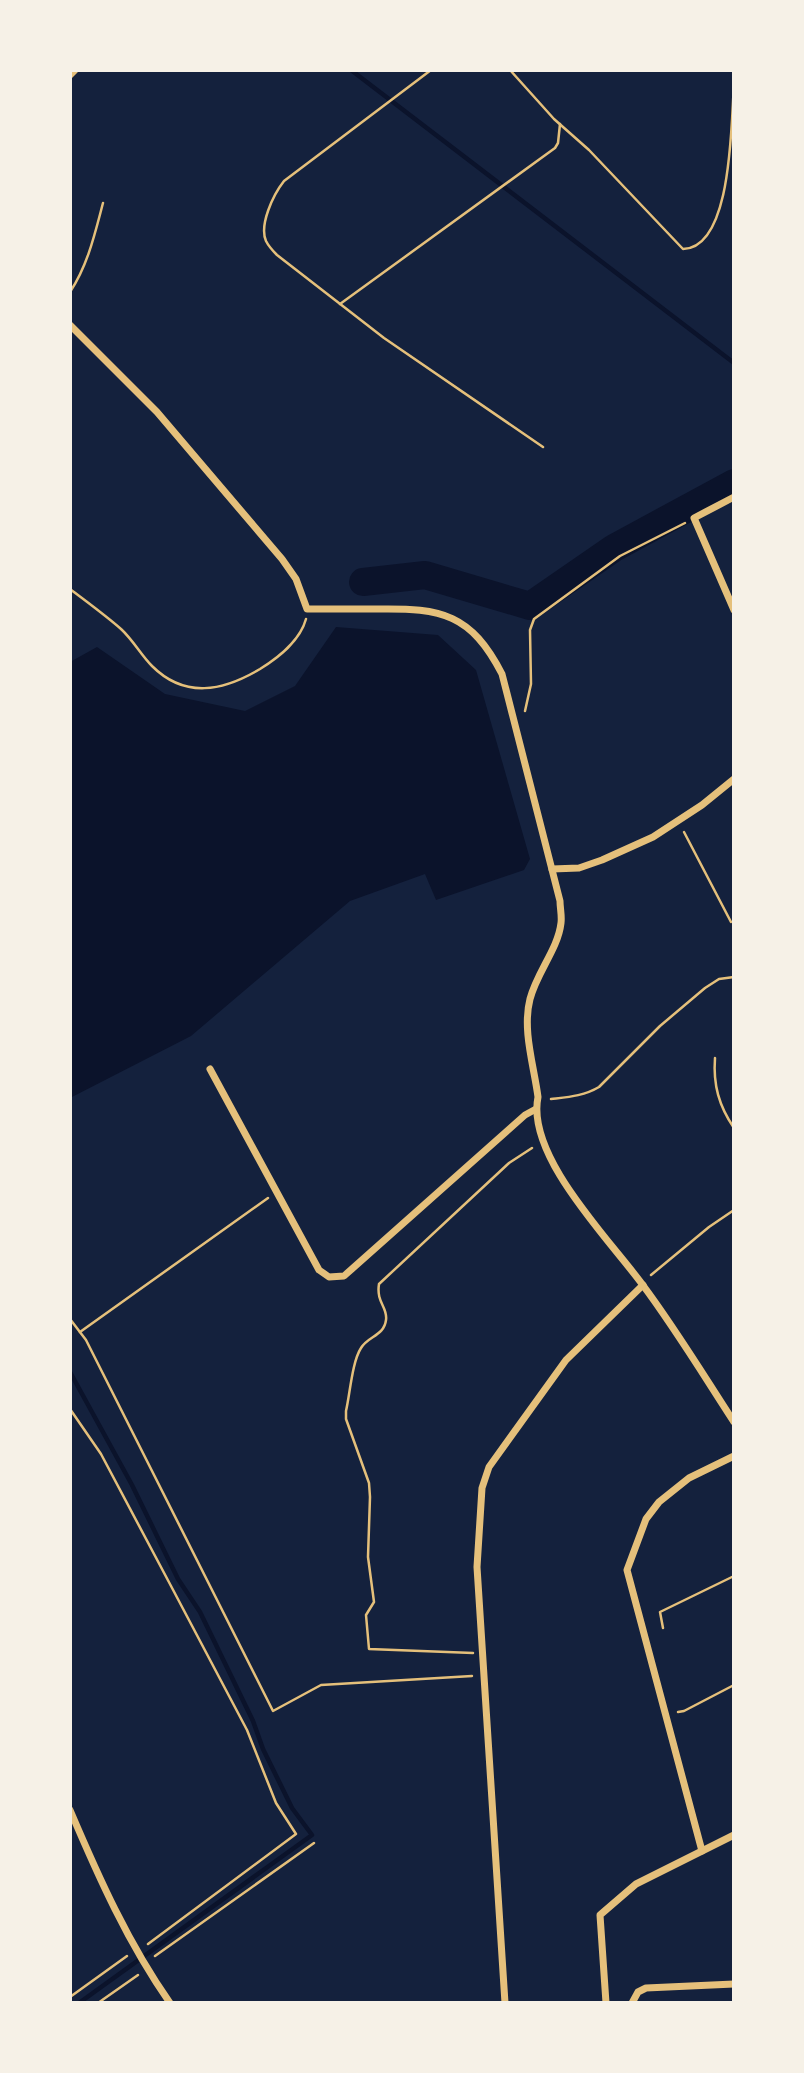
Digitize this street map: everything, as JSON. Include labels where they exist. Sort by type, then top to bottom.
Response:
[{"type":"street","points":[[70,75],[75,70]]},
{"type":"street","points":[[70,325],[157,412],[282,559],[296,579],[307,609],[414,608],[440,612],[458,621],[489,648],[502,674],[517,727],[560,901],[561,922],[556,941],[538,974],[527,1023],[544,1140],[559,1175],[643,1285],[734,1422]]},
{"type":"street","points":[[734,497],[694,518],[734,610]]},
{"type":"street","points":[[552,869],[579,868],[653,837],[702,805],[734,779]]},
{"type":"street","points":[[210,1069],[319,1270],[329,1277],[344,1276],[537,1105]]},
{"type":"street","points":[[505,2003],[477,1567],[482,1488],[489,1467],[566,1360],[643,1285]]},
{"type":"street","points":[[702,1851],[627,1570],[646,1520],[659,1502],[689,1478],[734,1455]]},
{"type":"street","points":[[70,1810],[97,1874],[135,1950],[170,2003]]},
{"type":"street","points":[[606,2003],[600,1915],[636,1884],[734,1835]]},
{"type":"street","points":[[632,2003],[638,1992],[646,1988],[734,1983]]},
{"type":"path","points":[[431,70],[284,181],[275,194],[264,230],[268,245],[277,255],[384,338],[543,447]]},
{"type":"path","points":[[510,70],[683,249],[688,249],[705,238],[714,226],[722,206],[727,179],[734,85]]},
{"type":"path","points":[[340,304],[555,148],[560,124]]},
{"type":"path","points":[[70,292],[89,253],[103,203]]},
{"type":"path","points":[[517,727],[522,724],[531,684],[530,630],[534,619],[620,556],[694,518]]},
{"type":"path","points":[[70,589],[120,628],[151,665],[164,676],[182,687],[192,688],[218,687],[230,683],[273,661],[298,636],[306,622],[307,609]]},
{"type":"path","points":[[678,821],[731,922]]},
{"type":"path","points":[[537,1105],[589,1093],[599,1087],[651,1035],[705,988],[719,979],[734,977]]},
{"type":"path","points":[[715,1058],[718,1098],[722,1111],[734,1128]]},
{"type":"path","points":[[481,1653],[369,1649],[366,1615],[374,1602],[368,1557],[369,1483],[346,1412],[360,1349],[377,1336],[386,1321],[386,1313],[377,1296],[379,1284],[509,1163],[544,1140]]},
{"type":"path","points":[[80,1332],[277,1191]]},
{"type":"path","points":[[643,1285],[674,1255],[734,1210]]},
{"type":"path","points":[[70,1319],[86,1340],[273,1711],[321,1685],[482,1675]]},
{"type":"path","points":[[70,1409],[101,1454],[247,1730],[276,1803],[296,1834],[154,1941],[135,1950],[70,1997]]},
{"type":"path","points":[[663,1628],[660,1612],[734,1576]]},
{"type":"path","points":[[664,1714],[684,1711],[734,1685]]},
{"type":"path","points":[[98,2003],[144,1965],[314,1843]]},
{"type":"water","points":[[336,627],[438,635],[476,670],[530,859],[524,870],[436,900],[425,874],[350,901],[191,1036],[70,1098],[70,662],[97,647],[165,694],[245,711],[295,686]]},
{"type":"waterway","points":[[351,70],[734,363]]},
{"type":"waterway","points":[[363,582],[425,575],[530,606],[614,548],[734,483]]},
{"type":"waterway","points":[[70,1372],[132,1485],[178,1579],[200,1612],[292,1808],[312,1835],[79,2003]]}]
